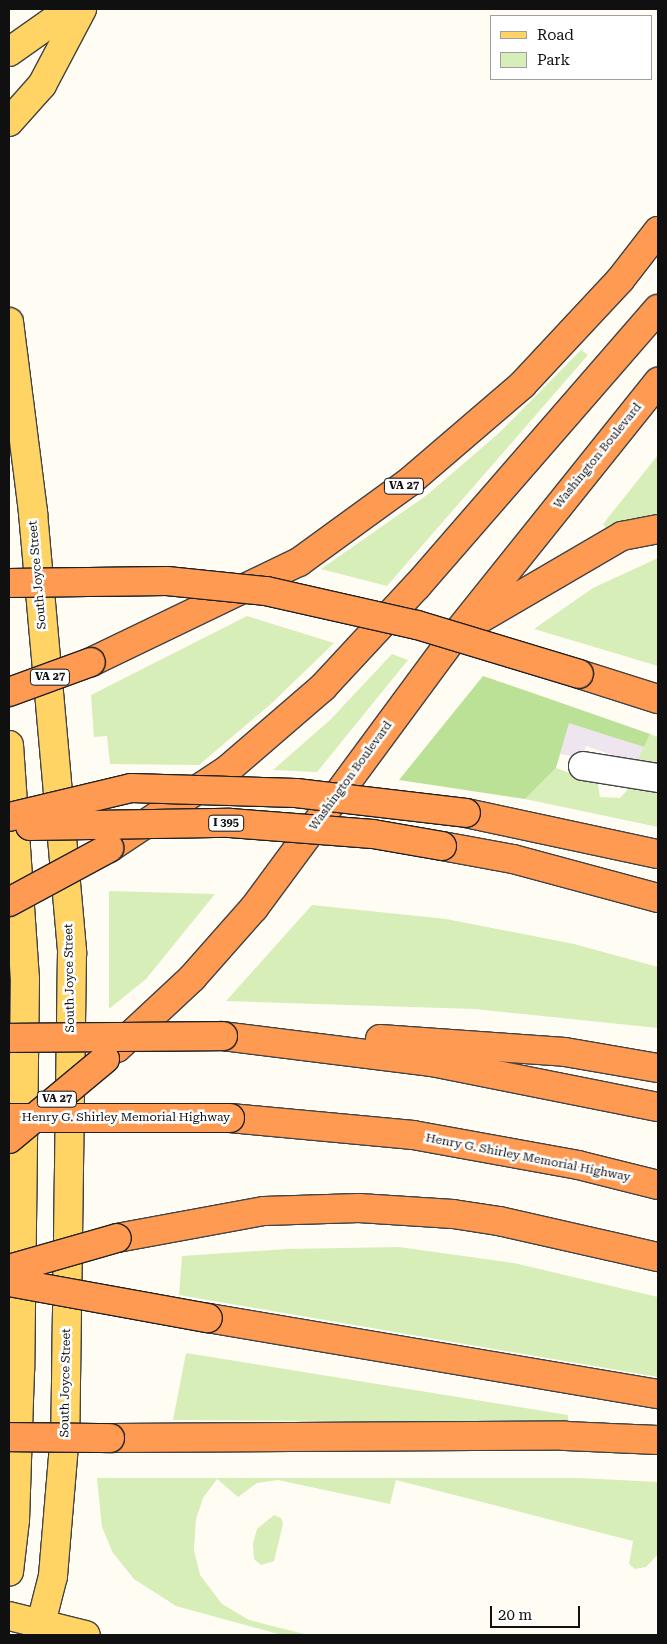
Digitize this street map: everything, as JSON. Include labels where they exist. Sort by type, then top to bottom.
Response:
[{"type":"highway","name":"VA 27","points":[[9,692],[91,662],[299,562],[409,482],[522,385],[620,280],[658,231]]},
{"type":"highway","points":[[631,337],[658,299]]},
{"type":"highway","points":[[9,902],[110,848],[227,770],[323,687],[417,586],[631,337],[658,309]]},
{"type":"highway","name":"Washington Boulevard","points":[[9,1139],[105,1059],[192,978],[254,908],[457,633],[658,382]]},
{"type":"highway","points":[[457,633],[622,536],[658,529]]},
{"type":"highway","points":[[9,583],[167,581],[266,591],[417,625],[658,699]]},
{"type":"highway","points":[[9,817],[131,788],[296,793],[466,813],[658,854]]},
{"type":"highway","name":"I 395","points":[[9,828],[78,822],[230,823],[373,834],[513,859],[658,898]]},
{"type":"highway","points":[[9,1038],[223,1036],[495,1045],[658,1068]]},
{"type":"highway","points":[[223,1036],[432,1062],[658,1107]]},
{"type":"highway","name":"Henry G. Shirley Memorial Highway","points":[[9,1118],[230,1118],[422,1137],[578,1166],[658,1185]]},
{"type":"highway","points":[[9,1269],[117,1238],[264,1211],[359,1208],[490,1220],[658,1256]]},
{"type":"highway","points":[[9,1282],[208,1318],[658,1394]]},
{"type":"highway","points":[[9,1437],[565,1436],[658,1440]]},
{"type":"main road","points":[[9,52],[70,9]]},
{"type":"main road","points":[[9,122],[42,85],[82,9]]},
{"type":"main road","name":"South Joyce Street","points":[[9,322],[33,513],[72,952],[65,1433],[53,1576],[39,1630]]},
{"type":"main road","points":[[9,744],[25,980],[20,1370],[15,1520],[9,1572]]},
{"type":"main road","points":[[9,1616],[39,1630],[86,1635]]},
{"type":"lane","points":[[583,766],[658,778]]},
{"type":"shaded area","points":[[569,722],[644,747],[636,763],[586,746],[582,758],[560,754]]},
{"type":"green space","points":[[581,350],[588,355],[387,586],[321,569],[427,495],[499,433]]},
{"type":"green space","points":[[658,455],[658,515],[607,530],[603,524]]},
{"type":"green space","points":[[658,558],[658,666],[534,629],[593,588]]},
{"type":"green space","points":[[247,616],[334,643],[273,702],[199,765],[110,764],[107,736],[94,737],[91,695]]},
{"type":"green space","points":[[392,654],[408,660],[317,772],[273,770],[330,720]]},
{"type":"green space","points":[[483,676],[650,734],[644,747],[569,723],[556,768],[525,799],[399,780]]},
{"type":"green space","points":[[650,734],[658,737],[658,768],[636,763]]},
{"type":"green space","points":[[556,768],[598,784],[600,797],[620,798],[629,788],[640,785],[658,787],[658,827],[525,799]]},
{"type":"green space","points":[[109,891],[215,894],[146,979],[109,1009]]},
{"type":"green space","points":[[312,905],[446,919],[574,944],[658,967],[658,1028],[475,1009],[226,1001]]},
{"type":"green space","points":[[399,1247],[514,1263],[658,1297],[658,1377],[179,1295],[182,1256],[287,1249]]},
{"type":"green space","points":[[186,1353],[568,1415],[568,1422],[173,1420]]},
{"type":"green space","points":[[97,1478],[579,1478],[658,1482],[658,1554],[646,1567],[635,1569],[629,1564],[633,1541],[396,1480],[390,1504],[278,1480],[257,1483],[238,1497],[217,1479],[203,1498],[196,1519],[194,1550],[200,1575],[222,1604],[249,1620],[308,1635],[282,1635],[176,1606],[134,1579],[113,1553],[102,1527]]},
{"type":"green space","points":[[274,1515],[281,1518],[283,1524],[274,1561],[261,1565],[254,1559],[253,1544],[257,1529]]}]
